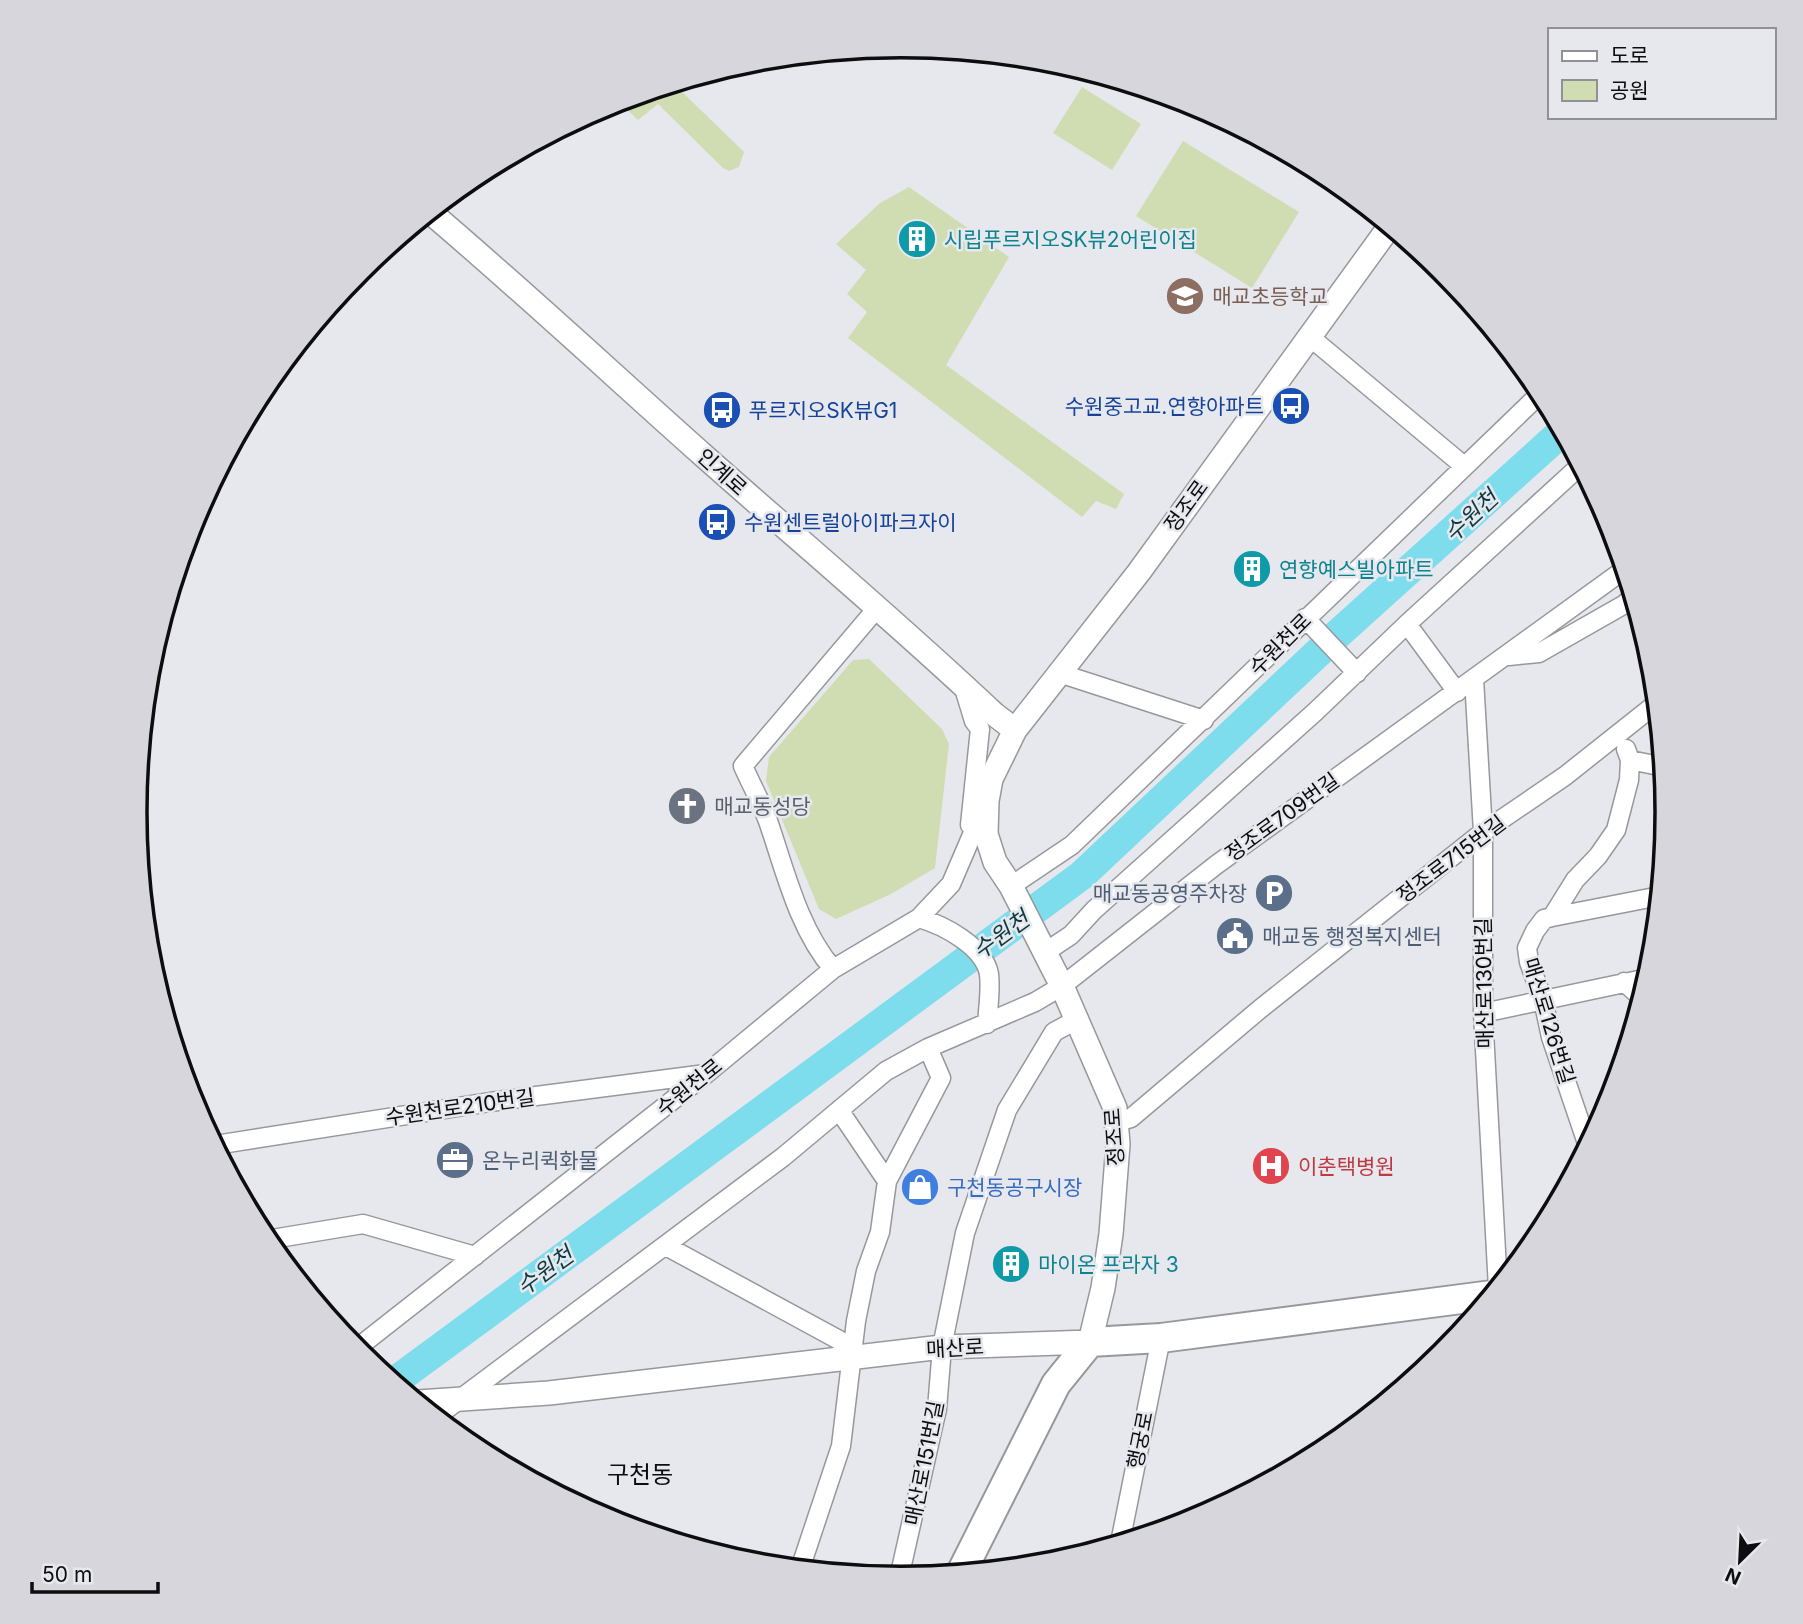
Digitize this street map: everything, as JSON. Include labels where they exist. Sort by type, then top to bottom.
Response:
[{"type":"main road","name":"매산로","points":[[1090,1342],[1161,1338],[1478,1298]]},
{"type":"main road","name":"정조로","points":[[966,1563],[1056,1384],[1090,1342]]},
{"type":"street","name":"인계로","points":[[437,218],[507,277],[1015,730]]},
{"type":"street","name":"정조로","points":[[1090,1342],[1103,1288],[1111,1234],[1118,1144],[1115,1108],[1062,986],[1013,890],[995,862],[986,834],[991,779],[1015,730],[1139,572],[1385,233]]},
{"type":"street","points":[[1310,337],[1464,466]]},
{"type":"street","name":"수원천로","points":[[1013,890],[1072,845],[1533,400]]},
{"type":"street","points":[[1043,950],[1071,935],[1094,910],[1357,673],[1574,471]]},
{"type":"street","name":"정조로709번길","points":[[1062,986],[1216,865],[1617,575]]},
{"type":"street","name":"정조로709번길","points":[[1508,656],[1539,653],[1626,603]]},
{"type":"street","points":[[833,968],[818,951],[779,861],[767,819],[743,766],[878,607]]},
{"type":"street","points":[[1305,618],[1357,673]]},
{"type":"street","points":[[1407,624],[1457,692]]},
{"type":"street","points":[[1059,673],[1204,720]]},
{"type":"street","name":"매산로130번길","points":[[1474,679],[1483,832],[1483,1013],[1497,1274]]},
{"type":"street","points":[[963,685],[974,721],[980,729],[967,845]]},
{"type":"street","name":"정조로715번길","points":[[1116,1122],[1130,1118],[1260,1009],[1483,832],[1565,776],[1648,710]]},
{"type":"street","points":[[1620,734],[1630,760],[1654,765]]},
{"type":"street","name":"매산로126번길","points":[[1584,1133],[1551,1037],[1527,948],[1544,919],[1552,917],[1575,880],[1598,856],[1616,830],[1629,780],[1630,760]]},
{"type":"street","name":"수원천로","points":[[365,1342],[706,1074],[833,968],[919,918],[951,884],[987,801]]},
{"type":"street","points":[[1552,917],[1650,898]]},
{"type":"street","points":[[919,918],[949,930],[979,956],[989,972],[987,1024]]},
{"type":"street","points":[[1483,1013],[1636,980]]},
{"type":"street","points":[[1624,982],[1634,991]]},
{"type":"street","points":[[447,1405],[666,1246],[783,1157],[886,1070],[928,1048],[1035,1002],[1062,986]]},
{"type":"street","name":"매산로151번길","points":[[902,1566],[937,1409],[942,1347],[965,1233],[1007,1110],[1054,1032],[1076,1020]]},
{"type":"street","points":[[803,1560],[841,1447],[856,1321],[866,1271],[880,1232],[887,1181],[942,1078],[928,1048]]},
{"type":"street","name":"수원천로210번길","points":[[224,1144],[490,1102],[706,1074]]},
{"type":"street","points":[[839,1110],[887,1181]]},
{"type":"street","points":[[279,1238],[363,1224],[475,1256]]},
{"type":"street","points":[[666,1246],[839,1340],[853,1357]]},
{"type":"street","name":"행궁로","points":[[1122,1533],[1161,1338]]},
{"type":"street","name":"매산로","points":[[447,1405],[942,1347],[1090,1342]]},
{"type":"green space","points":[[1082,87],[1141,124],[1112,170],[1053,133]]},
{"type":"green space","points":[[681,91],[744,152],[739,167],[729,171],[723,168],[658,104],[638,120],[627,110]]},
{"type":"green space","points":[[1183,141],[1299,212],[1252,288],[1136,216]]},
{"type":"green space","points":[[909,187],[1009,257],[946,365],[1124,494],[1116,509],[1096,501],[1082,517],[848,338],[867,312],[847,294],[866,270],[836,244],[880,203]]},
{"type":"green space","points":[[869,659],[942,729],[949,744],[935,868],[891,894],[836,919],[819,909],[766,781],[769,757],[853,660]]},
{"type":"waterway","name":"수원천","points":[[401,1377],[1082,875],[1339,633],[1556,437]]},
{"type":"place","name":"시립푸르지오SK뷰2어린이집","points":[[917,239]]},
{"type":"place","name":"매교초등학교","points":[[1185,296]]},
{"type":"place","name":"수원중고교.연향아파트","points":[[1291,406]]},
{"type":"place","name":"푸르지오SK뷰G1","points":[[722,410]]},
{"type":"place","name":"수원센트럴아이파크자이","points":[[717,522]]},
{"type":"place","name":"연향예스빌아파트","points":[[1252,569]]},
{"type":"place","name":"매교동성당","points":[[687,806]]},
{"type":"place","name":"매교동공영주차장","points":[[1274,893]]},
{"type":"place","name":"매교동 행정복지센터","points":[[1235,936]]},
{"type":"place","name":"온누리퀵화물","points":[[455,1160]]},
{"type":"place","name":"이춘택병원","points":[[1271,1166]]},
{"type":"place","name":"구천동공구시장","points":[[920,1187]]},
{"type":"place","name":"마이온 프라자 3","points":[[1011,1264]]},
{"type":"district","name":"구천동","points":[[640,1474]]}]
